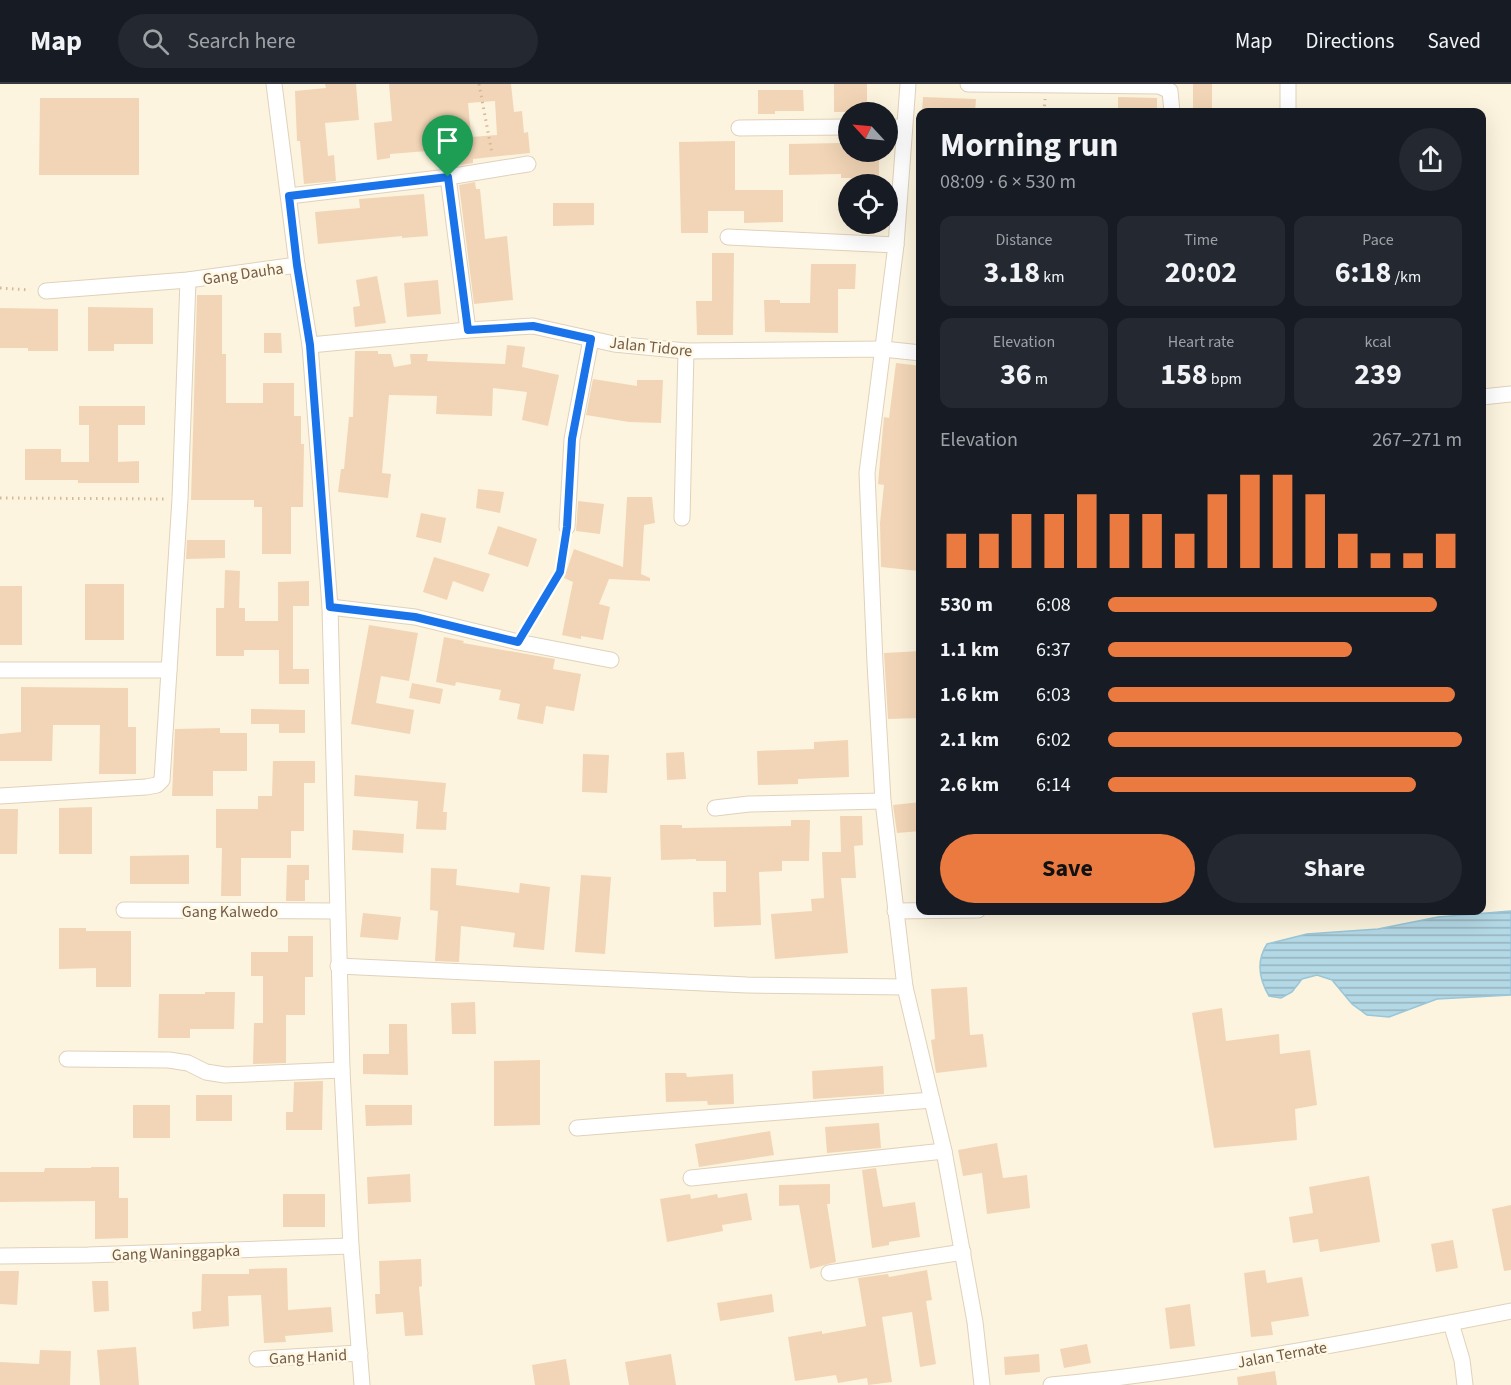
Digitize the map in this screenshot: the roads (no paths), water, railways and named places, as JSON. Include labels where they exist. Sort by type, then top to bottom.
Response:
[{"type":"street","points":[[274,84],[297,265],[310,345],[330,607],[342,1070],[351,1246],[362,1385]]},
{"type":"street","points":[[908,84],[896,245],[867,473],[883,801],[905,987],[944,1151],[963,1252],[982,1385]]},
{"type":"street","points":[[968,84],[1172,87],[1172,108]]},
{"type":"street","points":[[1288,84],[1288,108]]},
{"type":"street","points":[[739,128],[838,127]]},
{"type":"street","points":[[898,127],[904,127]]},
{"type":"street","points":[[289,196],[448,177],[528,164]]},
{"type":"street","points":[[448,177],[468,330]]},
{"type":"street","points":[[728,237],[896,245]]},
{"type":"street","name":"Gang Dauha","points":[[46,291],[188,280],[297,265]]},
{"type":"street","points":[[0,796],[157,785],[162,780],[165,769],[180,499],[188,280]]},
{"type":"street","name":"Jalan Tidore","points":[[310,345],[533,326],[637,347],[686,351],[883,349],[916,352]]},
{"type":"street","points":[[567,527],[572,439],[591,339]]},
{"type":"street","points":[[682,518],[686,351]]},
{"type":"street","points":[[1486,397],[1511,394]]},
{"type":"street","points":[[330,607],[415,617],[518,642],[610,660]]},
{"type":"street","points":[[0,670],[169,670]]},
{"type":"street","points":[[715,808],[749,804],[883,801]]},
{"type":"street","name":"Gang Kalwedo","points":[[123,910],[337,911]]},
{"type":"street","points":[[895,911],[916,911]]},
{"type":"street","points":[[338,966],[747,985],[905,987]]},
{"type":"street","points":[[67,1059],[169,1060],[188,1063],[206,1072],[225,1075],[342,1070]]},
{"type":"street","points":[[577,1128],[932,1100]]},
{"type":"street","points":[[691,1178],[944,1151]]},
{"type":"street","name":"Gang Waninggapka","points":[[0,1256],[88,1256],[351,1246]]},
{"type":"street","points":[[829,1273],[963,1252]]},
{"type":"street","name":"Jalan Ternate","points":[[1051,1385],[1245,1361],[1511,1311]]},
{"type":"street","points":[[1451,1323],[1462,1360],[1465,1385]]},
{"type":"street","name":"Gang Hanid","points":[[257,1359],[360,1353]]},
{"type":"water","points":[[1511,911],[1511,995],[1437,999],[1389,1017],[1367,1015],[1352,1004],[1332,980],[1317,975],[1302,979],[1292,992],[1281,998],[1269,996],[1261,977],[1261,957],[1267,944],[1307,934],[1378,929],[1438,917],[1486,915],[1486,913]]}]
